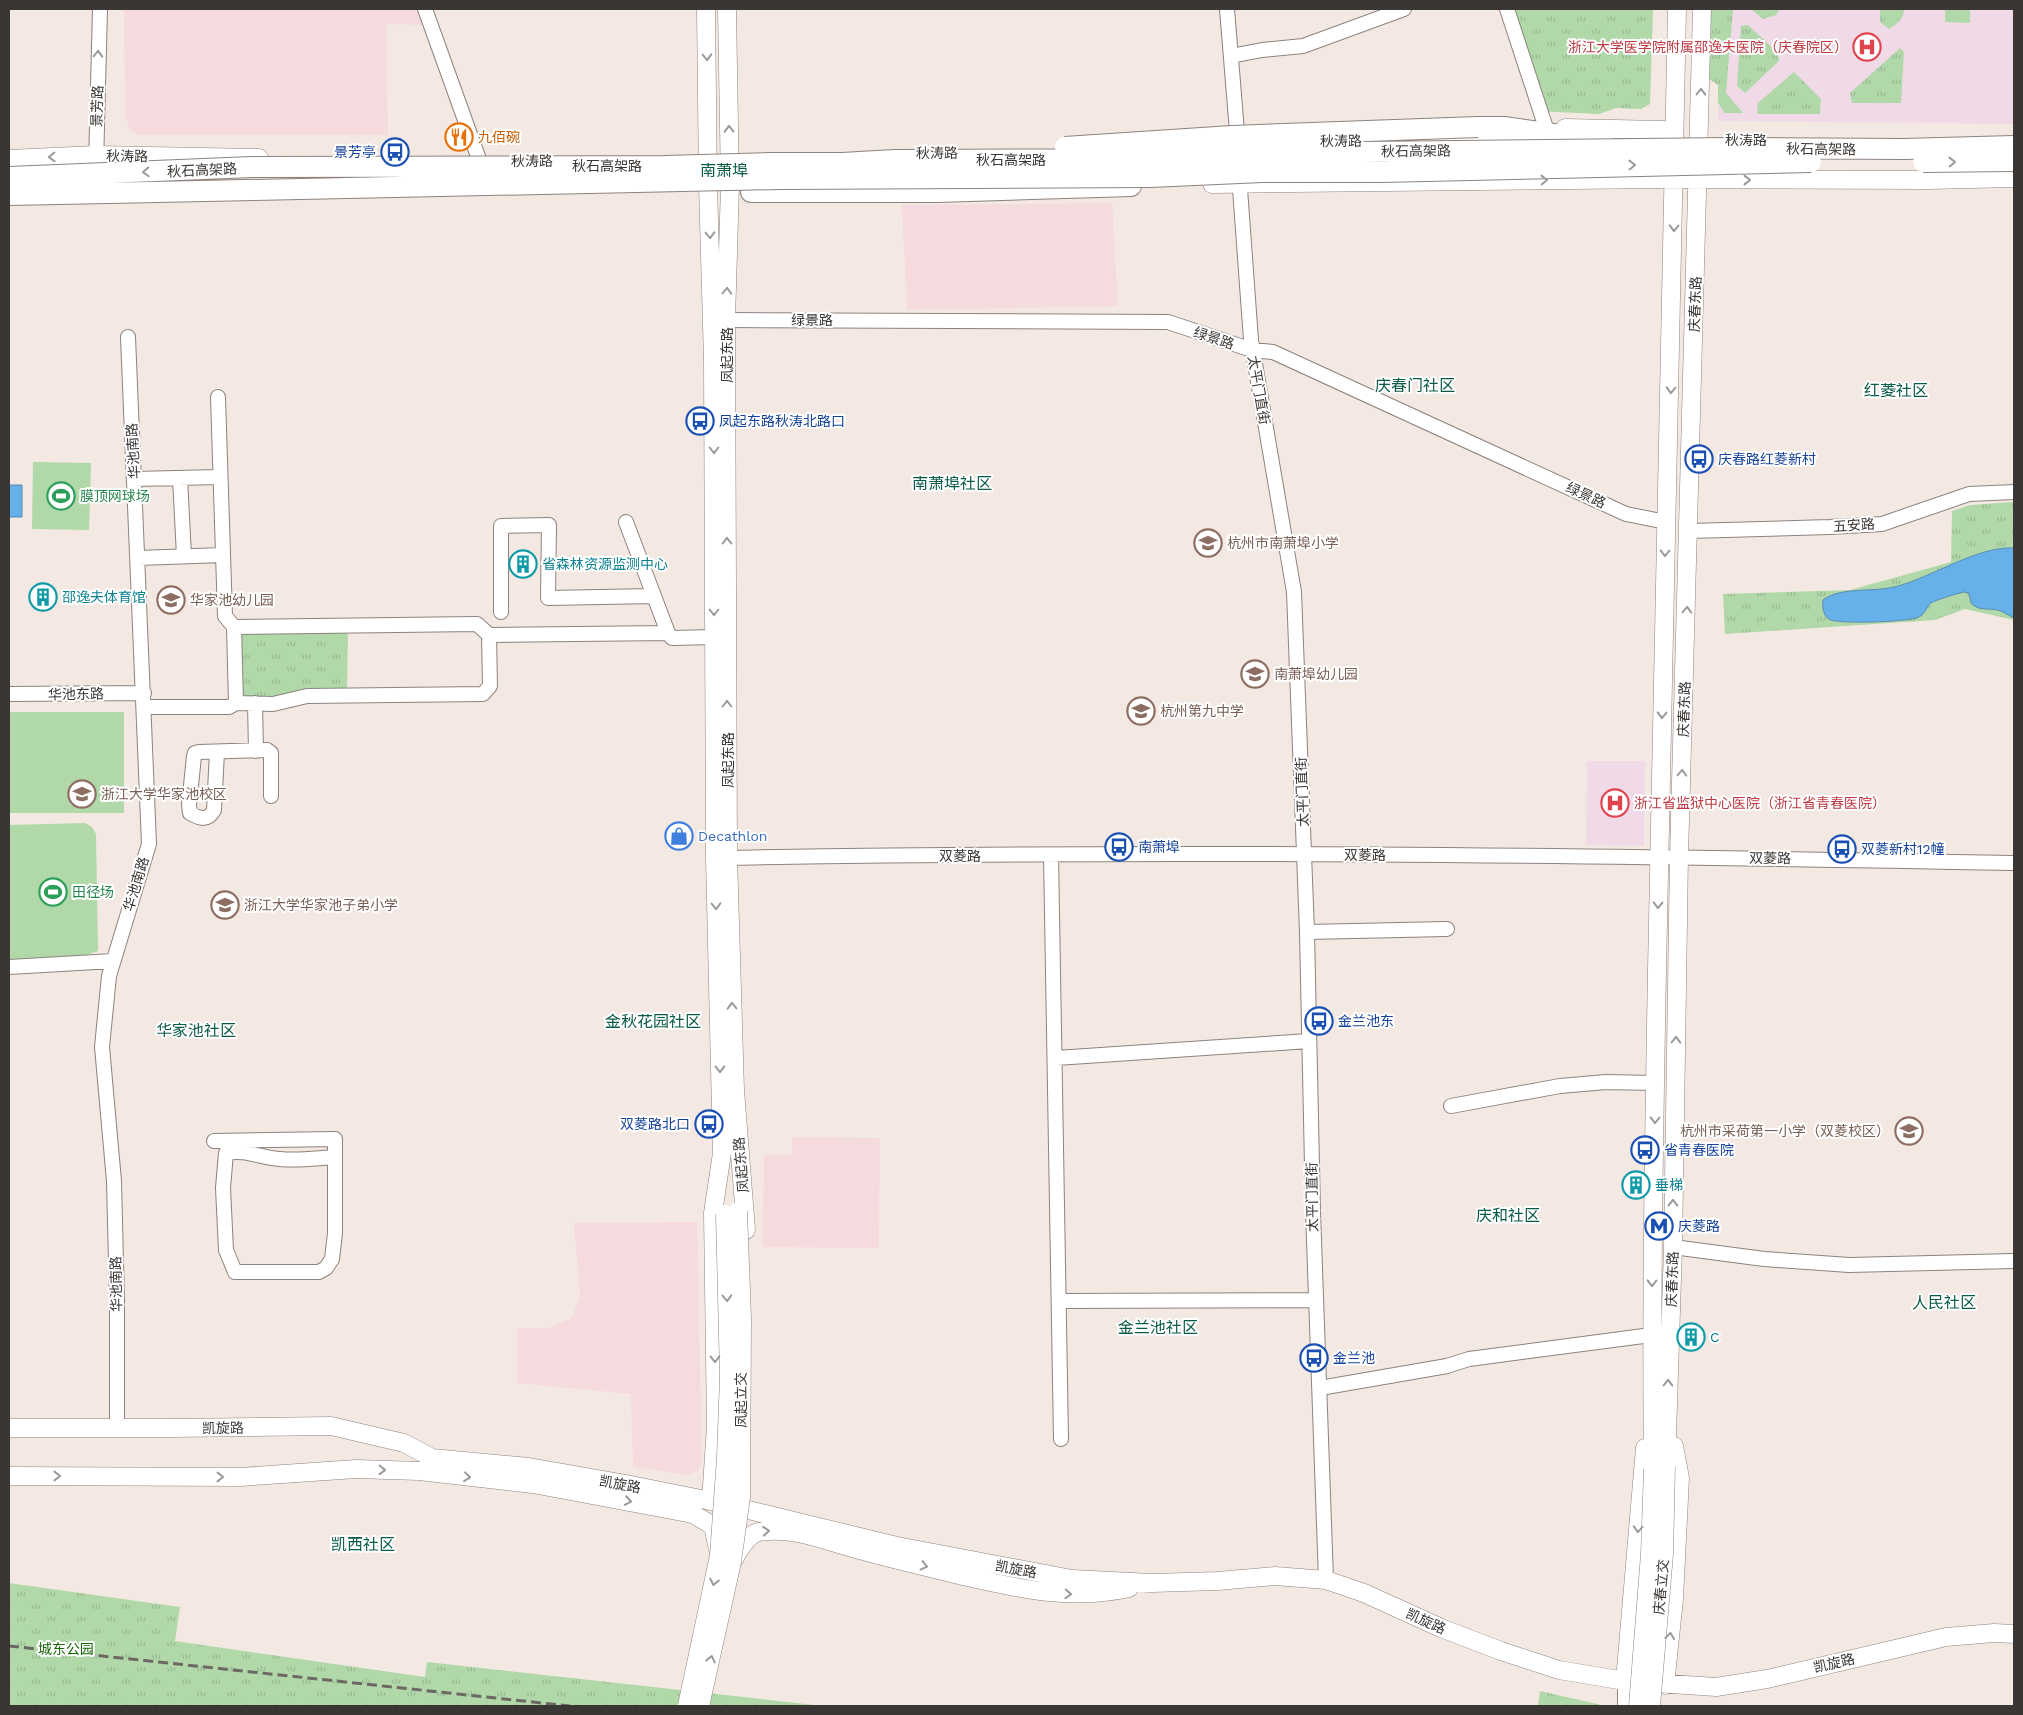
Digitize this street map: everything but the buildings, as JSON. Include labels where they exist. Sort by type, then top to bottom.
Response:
[{"type":"highway","points":[[895,160],[1232,136],[1478,127],[1504,128],[1604,141]]},
{"type":"highway","name":"秋石高架路","points":[[9,177],[252,167],[665,166],[842,163],[895,160],[1136,159],[1263,153],[1730,148],[1904,149],[2014,146]]},
{"type":"highway","name":"秋石高架路","points":[[9,195],[790,179],[1150,177],[1262,172],[1382,172],[1726,164],[1988,161],[2014,163]]},
{"type":"highway","points":[[550,184],[700,192],[937,192],[1188,185]]},
{"type":"main road","name":"凤起东路","points":[[706,9],[708,186],[713,360],[715,638],[722,858],[735,1090],[745,1205],[750,1394],[747,1510]]},
{"type":"main road","name":"凤起东路","points":[[711,1501],[716,1426],[713,1213],[722,1153],[726,320],[730,185],[727,9]]},
{"type":"main road","name":"庆春东路","points":[[1659,1468],[1652,1393],[1655,1083],[1678,9]]},
{"type":"main road","name":"庆春东路","points":[[1659,1468],[1667,1409],[1673,1247],[1679,856],[1699,180],[1702,9]]},
{"type":"main road","points":[[1237,136],[1546,128],[1663,130],[1676,141]]},
{"type":"main road","name":"秋涛路","points":[[9,159],[96,155],[480,162],[709,159],[967,152],[1124,151],[1237,136],[1604,141],[2014,139]]},
{"type":"main road","points":[[9,203],[730,185],[979,183],[1188,185],[1675,179],[1929,180],[2014,178]]},
{"type":"main road","name":"凤起立交","points":[[732,1213],[735,1090]]},
{"type":"main road","name":"凤起立交","points":[[687,1706],[741,1497],[742,1318],[732,1213],[722,1153]]},
{"type":"main road","name":"庆春东路","points":[[1625,1681],[1636,1568],[1642,1470],[1652,1393]]},
{"type":"main road","name":"庆春东路","points":[[1665,1684],[1674,1599],[1680,1478],[1667,1409]]},
{"type":"main road","name":"凯旋路","points":[[9,1428],[117,1428],[170,1424],[331,1426],[404,1443],[432,1458],[529,1468],[711,1501],[898,1546],[1072,1579],[1152,1583],[1218,1581],[1275,1576],[1326,1580],[1364,1593],[1441,1628],[1510,1654],[1559,1670],[1625,1681],[1716,1687],[1767,1679],[1946,1637],[1994,1633],[2014,1634]]},
{"type":"main road","name":"庆春立交","points":[[1638,1706],[1659,1468]]},
{"type":"main road","name":"庆春立交","points":[[1651,1706],[1664,1554],[1659,1468]]},
{"type":"main road","points":[[9,1476],[240,1477],[356,1469],[419,1471],[533,1484],[693,1514],[713,1526],[726,1559],[756,1532],[773,1530],[800,1534],[896,1560],[1019,1588],[1065,1594],[1104,1594],[1152,1583]]},
{"type":"main road","name":"凤起立交","points":[[700,1706],[726,1559]]},
{"type":"street","name":"景芳路","points":[[95,202],[100,9]]},
{"type":"street","points":[[425,9],[480,162]]},
{"type":"street","name":"太平门直街","points":[[1227,9],[1252,350],[1294,592],[1307,932],[1316,1300],[1326,1580]]},
{"type":"street","points":[[1231,56],[1262,50],[1303,46],[1404,9]]},
{"type":"street","points":[[1507,9],[1546,128]]},
{"type":"street","name":"绿景路","points":[[726,320],[1168,322],[1252,350],[1273,352],[1626,514],[1666,522]]},
{"type":"street","name":"华池南路","points":[[117,1428],[117,1302],[114,1182],[102,1047],[109,976],[148,844],[144,693],[128,337]]},
{"type":"street","points":[[218,397],[224,616],[234,627],[236,703]]},
{"type":"street","points":[[134,480],[220,477]]},
{"type":"street","points":[[180,478],[184,556]]},
{"type":"street","name":"五安路","points":[[1689,532],[1882,524],[1969,494],[2014,492]]},
{"type":"street","points":[[626,522],[668,632],[672,638],[715,638]]},
{"type":"street","points":[[501,612],[501,526],[549,525],[548,598],[654,596]]},
{"type":"street","points":[[138,558],[223,555]]},
{"type":"street","points":[[234,627],[477,624],[489,635],[668,632]]},
{"type":"street","points":[[144,708],[229,707],[236,703],[273,704],[307,696],[483,694],[490,686],[489,635]]},
{"type":"street","name":"华池东路","points":[[9,694],[144,693]]},
{"type":"street","points":[[255,703],[256,751]]},
{"type":"street","points":[[217,752],[267,750],[271,753],[271,796]]},
{"type":"street","points":[[1051,855],[1056,1058],[1061,1439]]},
{"type":"street","name":"双菱路","points":[[722,858],[1051,855],[1679,856],[2014,863]]},
{"type":"street","points":[[1307,932],[1447,929]]},
{"type":"street","points":[[9,967],[113,961]]},
{"type":"street","points":[[1056,1058],[1309,1040]]},
{"type":"street","points":[[1451,1106],[1560,1086],[1606,1082],[1655,1083]]},
{"type":"street","points":[[214,1142],[335,1138],[335,1157],[335,1233],[332,1258],[326,1268],[319,1272],[235,1272],[226,1250],[223,1188],[226,1153],[236,1151],[254,1153],[279,1159],[335,1157]]},
{"type":"street","points":[[1673,1247],[1764,1259],[1850,1265],[2014,1261]]},
{"type":"street","points":[[1059,1301],[1316,1300]]},
{"type":"street","points":[[1320,1388],[1447,1366],[1469,1359],[1652,1335]]},
{"type":"street","points":[[1625,1681],[1625,1706]]},
{"type":"street","points":[[1659,1706],[1660,1696],[1665,1684]]},
{"type":"shaded area","points":[[124,9],[418,9],[424,25],[386,24],[388,135],[138,135],[130,129],[125,117]]},
{"type":"shaded area","name":"浙江大学医学院附属邵逸夫医院（庆春院区）","points":[[1719,9],[2014,9],[2014,124],[1718,121]]},
{"type":"shaded area","points":[[1112,203],[1118,306],[907,310],[902,205]]},
{"type":"shaded area","name":"浙江省监狱中心医院（浙江省青春医院）","points":[[1587,761],[1645,761],[1644,846],[1586,845]]},
{"type":"shaded area","points":[[792,1137],[880,1138],[879,1248],[763,1247],[764,1155],[792,1155]]},
{"type":"shaded area","points":[[697,1222],[702,1461],[699,1470],[689,1475],[633,1467],[631,1394],[517,1383],[517,1328],[549,1328],[572,1318],[580,1295],[574,1223]]},
{"type":"green space","points":[[1508,9],[1653,9],[1650,104],[1641,109],[1616,108],[1599,114],[1534,111]]},
{"type":"green space","points":[[1710,9],[1733,9],[1726,93],[1743,113],[1724,113],[1718,102],[1718,85],[1708,78]]},
{"type":"green space","points":[[1751,9],[1780,9],[1776,15],[1763,19]]},
{"type":"green space","points":[[1880,9],[1904,9],[1904,13],[1897,23],[1889,29],[1880,22]]},
{"type":"green space","points":[[1945,9],[1970,9],[1970,23],[1945,22]]},
{"type":"green space","points":[[1748,25],[1778,53],[1779,61],[1745,93],[1737,86],[1741,26]]},
{"type":"green space","points":[[1900,48],[1904,52],[1901,103],[1852,103],[1850,93]]},
{"type":"green space","points":[[1794,72],[1821,99],[1820,114],[1757,114],[1758,103]]},
{"type":"green space","name":"膜顶网球场","points":[[33,462],[91,463],[89,530],[32,529]]},
{"type":"green space","points":[[2014,502],[2014,620],[1965,609],[1935,620],[1725,634],[1723,594],[1850,590],[1951,562],[1952,511],[1970,505]]},
{"type":"green space","points":[[348,624],[347,696],[236,703],[234,627]]},
{"type":"green space","points":[[9,712],[124,712],[124,813],[9,813]]},
{"type":"green space","name":"田径场","points":[[85,823],[92,827],[96,834],[98,951],[84,956],[9,960],[9,825]]},
{"type":"green space","name":"城东公园","points":[[9,1583],[180,1607],[175,1641],[425,1677],[427,1662],[824,1706],[9,1706]]},
{"type":"green space","points":[[1540,1691],[1606,1706],[1538,1706]]},
{"type":"water","points":[[9,485],[22,485],[22,517],[9,517]]},
{"type":"water","points":[[2014,548],[2014,618],[1999,610],[1982,609],[1974,606],[1971,603],[1969,593],[1964,592],[1933,602],[1925,612],[1913,619],[1848,622],[1828,619],[1824,612],[1823,600],[1830,596],[1849,591],[1898,586],[1986,552]]},
{"type":"railway","points":[[9,1646],[570,1706]]},
{"type":"place","name":"浙江大学医学院附属邵逸夫医院（庆春院区）","points":[[1867,47]]},
{"type":"place","name":"九佰碗","points":[[459,137]]},
{"type":"place","name":"景芳亭","points":[[395,152]]},
{"type":"place","name":"凤起东路秋涛北路口","points":[[700,421]]},
{"type":"place","name":"庆春路红菱新村","points":[[1699,459]]},
{"type":"place","name":"膜顶网球场","points":[[61,496]]},
{"type":"place","name":"杭州市南萧埠小学","points":[[1208,543]]},
{"type":"place","name":"省森林资源监测中心","points":[[523,564]]},
{"type":"place","name":"邵逸夫体育馆","points":[[43,597]]},
{"type":"place","name":"华家池幼儿园","points":[[171,600]]},
{"type":"place","name":"南萧埠幼儿园","points":[[1255,674]]},
{"type":"place","name":"杭州第九中学","points":[[1141,711]]},
{"type":"place","name":"浙江大学华家池校区","points":[[82,794]]},
{"type":"place","name":"浙江省监狱中心医院（浙江省青春医院）","points":[[1615,803]]},
{"type":"place","name":"Decathlon","points":[[679,836]]},
{"type":"place","name":"南萧埠","points":[[1119,847]]},
{"type":"place","name":"双菱新村12幢","points":[[1842,849]]},
{"type":"place","name":"田径场","points":[[53,892]]},
{"type":"place","name":"浙江大学华家池子弟小学","points":[[225,905]]},
{"type":"place","name":"金兰池东","points":[[1319,1021]]},
{"type":"place","name":"双菱路北口","points":[[709,1124]]},
{"type":"place","name":"杭州市采荷第一小学（双菱校区）","points":[[1909,1131]]},
{"type":"place","name":"省青春医院","points":[[1645,1150]]},
{"type":"place","name":"垂梯","points":[[1636,1185]]},
{"type":"place","name":"庆菱路","points":[[1659,1226]]},
{"type":"place","name":"C","points":[[1691,1337]]},
{"type":"place","name":"金兰池","points":[[1314,1358]]},
{"type":"district","name":"南萧埠","points":[[724,170]]},
{"type":"district","name":"庆春门社区","points":[[1415,385]]},
{"type":"district","name":"红菱社区","points":[[1896,390]]},
{"type":"district","name":"南萧埠社区","points":[[952,483]]},
{"type":"district","name":"金秋花园社区","points":[[653,1021]]},
{"type":"district","name":"华家池社区","points":[[196,1030]]},
{"type":"district","name":"庆和社区","points":[[1508,1215]]},
{"type":"district","name":"人民社区","points":[[1944,1302]]},
{"type":"district","name":"金兰池社区","points":[[1158,1327]]},
{"type":"district","name":"凯西社区","points":[[363,1544]]}]
